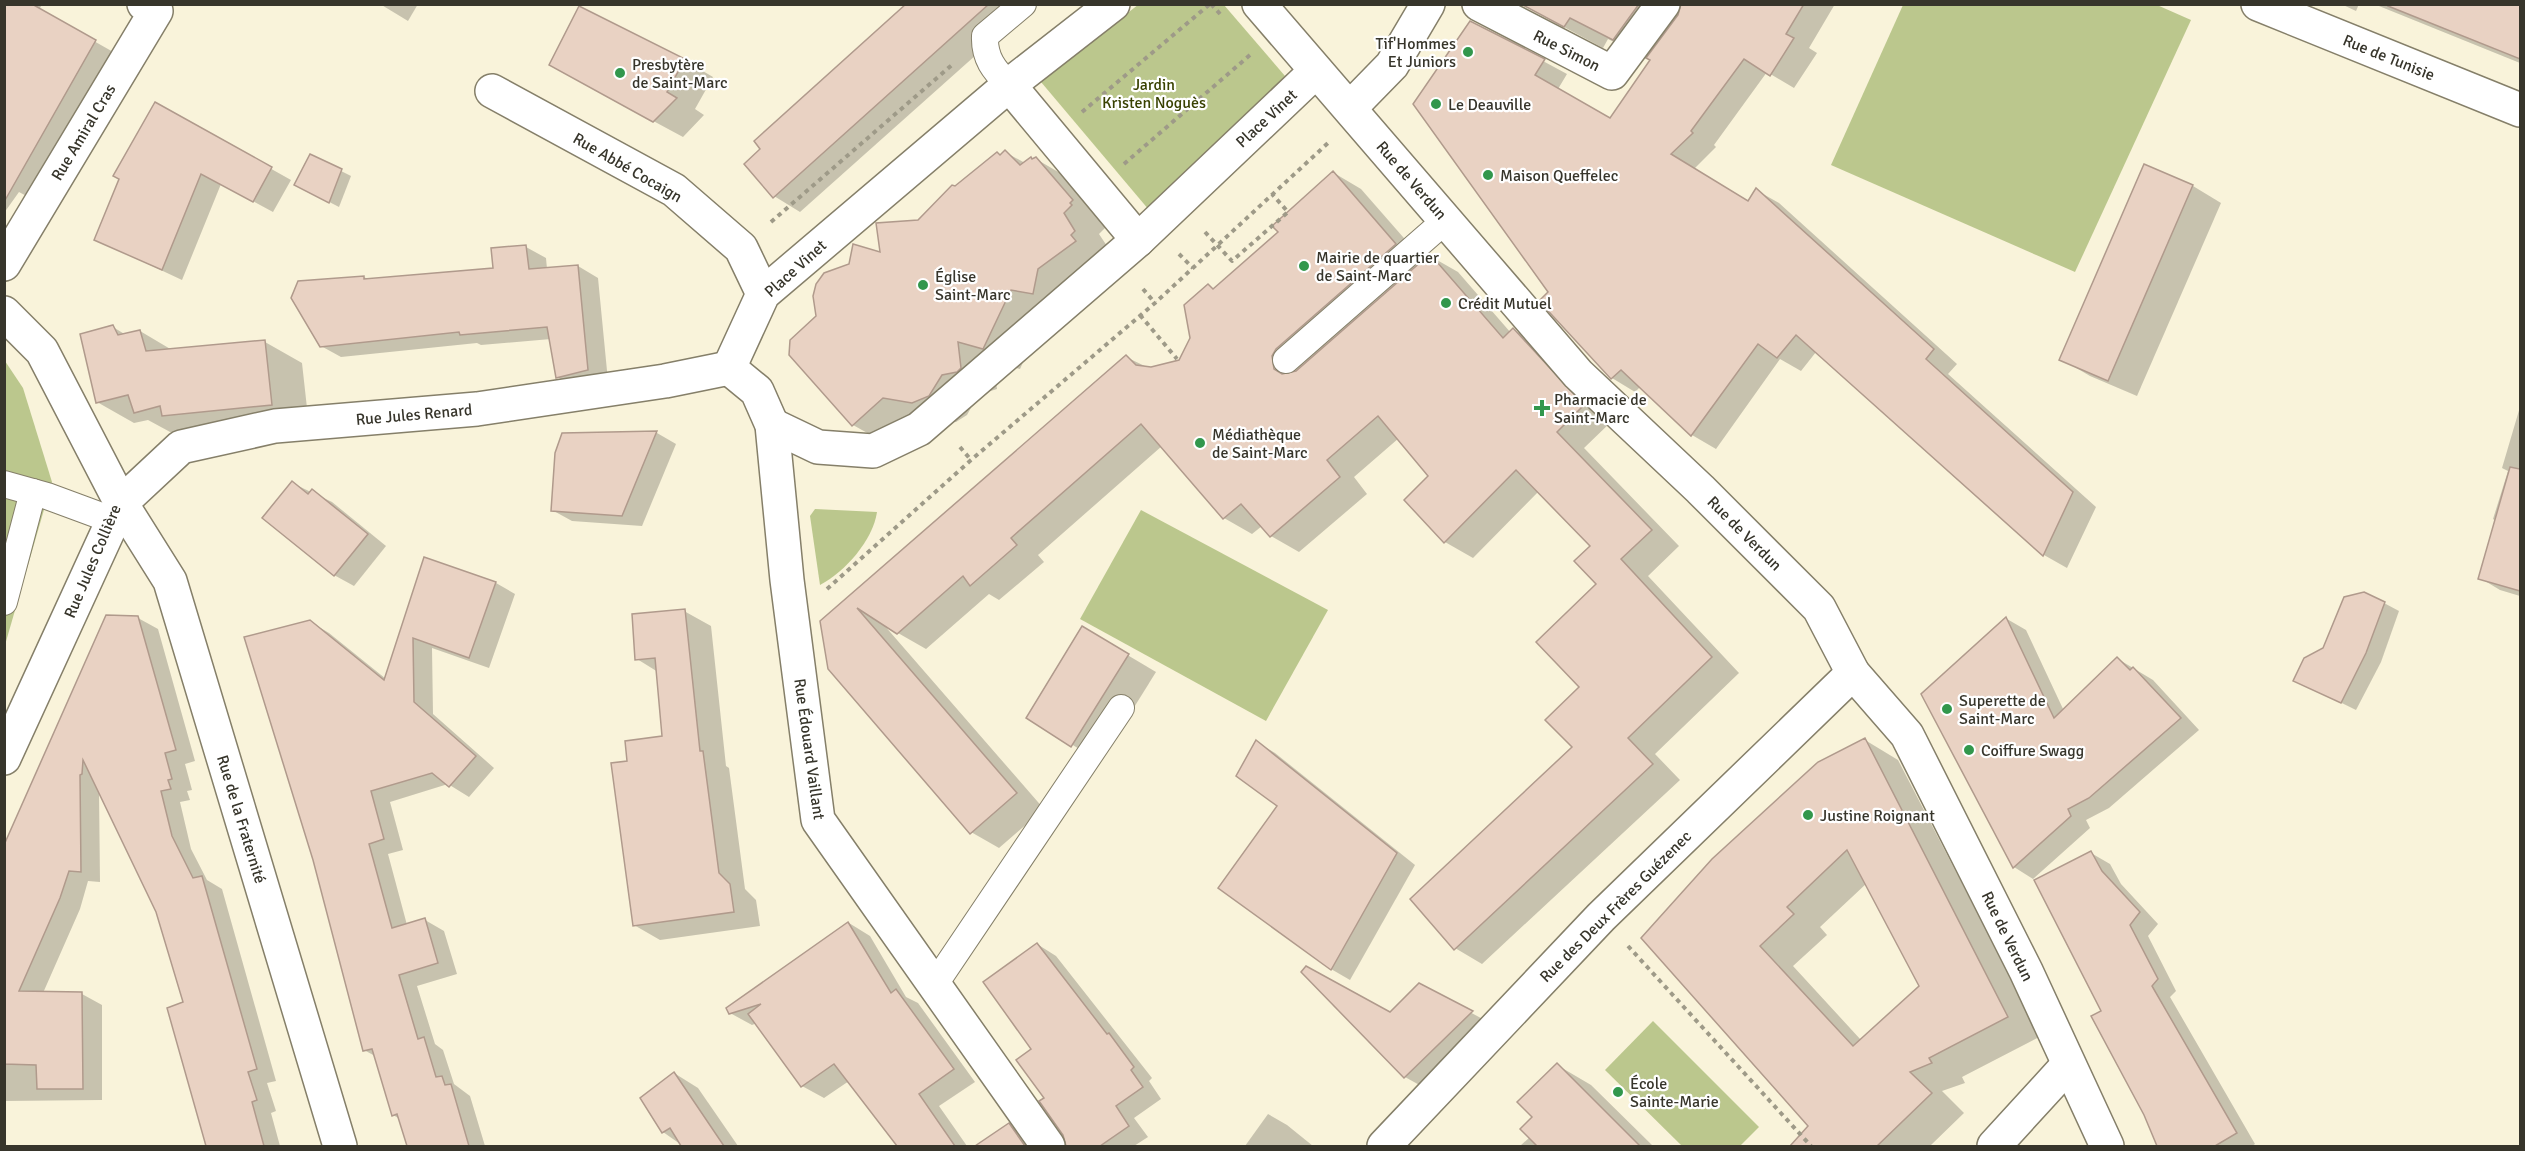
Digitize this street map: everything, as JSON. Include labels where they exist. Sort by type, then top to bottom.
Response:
[{"type":"street","name":"Rue Amiral Cras","points":[[4,264],[156,11],[144,4]]},
{"type":"street","name":"Place Vinet","points":[[729,368],[763,294],[1009,86],[1113,4]]},
{"type":"street","name":"Rue de Verdun","points":[[1259,4],[1578,374],[1700,489],[1819,608],[1852,673],[1907,735],[2026,971],[2107,1146]]},
{"type":"street","points":[[1350,108],[1392,65],[1428,4]]},
{"type":"street","name":"Rue Simon","points":[[1479,4],[1612,73],[1663,4]]},
{"type":"street","name":"Rue de Tunisie","points":[[2258,4],[2520,110]]},
{"type":"street","name":"Place Vinet","points":[[772,425],[818,447],[873,451],[919,429],[1138,240],[1316,71]]},
{"type":"street","points":[[1009,86],[1138,240]]},
{"type":"street","name":"Rue Abbé Cocaign","points":[[492,91],[674,190],[741,248],[763,294]]},
{"type":"street","name":"Rue Jules Collière","points":[[4,313],[42,351],[116,511],[4,758]]},
{"type":"street","points":[[729,368],[757,391],[772,425]]},
{"type":"street","name":"Rue Jules Renard","points":[[116,511],[181,447],[274,426],[477,410],[664,381],[729,368]]},
{"type":"street","name":"Rue Édouard Vaillant","points":[[772,425],[792,618],[818,820],[933,987],[1048,1146]]},
{"type":"street","name":"Rue de la Fraternité","points":[[116,511],[170,581],[340,1146]]},
{"type":"street","name":"Rue des Deux Frères Guézenec","points":[[1384,1146],[1601,917],[1852,673]]},
{"type":"street","points":[[1994,1146],[2068,1065]]},
{"type":"lane","points":[[1009,86],[992,68],[984,49],[985,36],[1023,4]]},
{"type":"lane","points":[[1286,360],[1446,220]]},
{"type":"lane","points":[[4,484],[116,511]]},
{"type":"lane","points":[[4,602],[33,492]]},
{"type":"lane","points":[[933,987],[1121,708]]},
{"type":"path","points":[[1086,109],[1211,4],[1225,21]]},
{"type":"path","points":[[741,248],[985,36]]},
{"type":"path","points":[[1131,159],[1252,53],[1246,45]]},
{"type":"path","points":[[792,618],[860,562],[962,468],[1140,315],[1323,147]]},
{"type":"path","points":[[1206,234],[1232,261],[1288,212],[1272,194]]},
{"type":"path","points":[[1140,315],[1177,359]]},
{"type":"path","points":[[1601,917],[1811,1146]]},
{"type":"green space","name":"Jardin Kristen Noguès","points":[[1139,4],[1224,5],[1285,76],[1149,210],[1041,82]]},
{"type":"green space","points":[[1903,5],[2157,5],[2191,20],[2075,272],[1831,165]]},
{"type":"green space","points":[[5,361],[23,388],[52,482],[5,645]]},
{"type":"green space","points":[[815,509],[877,512],[864,544],[848,564],[820,585],[810,516]]},
{"type":"green space","points":[[1141,510],[1328,610],[1266,721],[1080,619]]},
{"type":"green space","points":[[1653,1021],[1759,1127],[1740,1146],[1682,1146],[1605,1070]]},
{"type":"building","points":[[4,4],[32,4],[96,40],[4,202]]},
{"type":"building","points":[[906,4],[989,4],[773,198],[744,164],[760,149],[754,141]]},
{"type":"building","points":[[1521,4],[1639,4],[1613,40],[1570,18],[1564,27]]},
{"type":"building","points":[[1681,4],[1804,4],[1786,34],[1794,38],[1770,76],[1744,59],[1691,131],[1693,133],[1671,154],[1748,201],[1756,188],[1934,349],[1926,359],[2073,492],[2043,556],[1796,335],[1777,358],[1758,344],[1691,436],[1621,370],[1611,379],[1539,301],[1548,292],[1413,104],[1470,21],[1545,59],[1535,75],[1610,118],[1650,60],[1646,58],[1678,15]]},
{"type":"building","points":[[2389,4],[2520,4],[2520,59],[2388,6]]},
{"type":"building","name":"Presbytère de Saint-Marc","points":[[579,6],[685,59],[667,92],[677,98],[653,122],[549,65]]},
{"type":"building","points":[[155,102],[272,167],[253,202],[201,174],[162,270],[94,240],[119,179],[113,176]]},
{"type":"building","name":"Église Saint-Marc","points":[[1005,150],[1020,165],[1031,157],[1032,159],[1036,157],[1073,200],[1070,203],[1072,205],[1064,213],[1075,231],[1071,235],[1076,241],[1038,269],[1033,294],[1011,290],[983,349],[958,342],[961,368],[957,372],[942,375],[929,396],[912,403],[883,398],[852,426],[789,355],[790,340],[816,316],[813,296],[816,284],[824,273],[849,264],[853,244],[880,252],[876,223],[918,220],[952,185],[955,186],[997,152],[1000,155]]},
{"type":"building","points":[[310,154],[342,169],[329,203],[294,185]]},
{"type":"building","points":[[2144,164],[2193,185],[2108,381],[2059,360]]},
{"type":"building","points":[[1333,171],[1396,244],[1276,349],[1272,356],[1274,369],[1282,374],[1296,371],[1430,254],[1503,338],[1513,328],[1584,405],[1557,432],[1652,530],[1621,559],[1712,657],[1628,738],[1653,764],[1454,950],[1410,899],[1572,747],[1545,720],[1579,687],[1536,642],[1596,584],[1574,561],[1590,546],[1516,470],[1444,543],[1404,500],[1428,476],[1378,416],[1327,460],[1340,477],[1270,537],[1241,504],[1223,519],[1141,424],[1011,538],[1017,545],[970,586],[963,576],[897,634],[857,608],[1017,793],[970,834],[828,669],[820,621],[1126,355],[1136,365],[1151,367],[1179,360],[1190,338],[1184,305],[1208,284],[1213,289],[1278,232],[1272,226]]},
{"type":"building","points":[[526,245],[529,269],[578,265],[588,370],[556,378],[547,327],[460,335],[459,332],[320,347],[291,298],[298,281],[364,276],[364,279],[493,268],[491,248]]},
{"type":"building","points":[[113,325],[118,335],[140,330],[146,351],[265,340],[272,405],[162,416],[160,406],[134,413],[128,395],[96,403],[80,334]]},
{"type":"building","points":[[657,431],[622,516],[551,511],[555,453],[562,433]]},
{"type":"building","points":[[2510,467],[2520,469],[2520,591],[2478,579]]},
{"type":"building","points":[[292,481],[308,494],[312,489],[368,534],[334,576],[262,518]]},
{"type":"building","points":[[424,557],[496,582],[469,658],[413,638],[414,702],[476,756],[449,787],[432,773],[371,791],[384,839],[369,844],[392,928],[425,918],[438,963],[399,975],[418,1039],[424,1037],[436,1077],[442,1076],[445,1085],[451,1084],[469,1146],[407,1146],[397,1114],[392,1116],[372,1049],[363,1051],[313,860],[244,637],[310,620],[384,680]]},
{"type":"building","points":[[2364,592],[2385,602],[2366,653],[2341,703],[2293,681],[2304,658],[2323,648],[2344,597]]},
{"type":"building","points":[[685,609],[700,751],[703,751],[719,873],[730,884],[734,912],[633,926],[611,763],[627,761],[625,741],[662,736],[655,658],[635,660],[632,614]]},
{"type":"building","points":[[106,615],[138,616],[176,750],[165,753],[172,779],[168,780],[171,789],[161,791],[172,836],[193,878],[202,876],[257,1069],[248,1072],[257,1100],[252,1102],[264,1146],[206,1146],[167,1008],[183,1002],[156,912],[83,760],[80,775],[81,872],[69,871],[60,898],[19,991],[82,992],[83,1089],[37,1089],[36,1065],[4,1064],[4,845]]},
{"type":"building","points":[[2006,617],[2054,718],[2117,657],[2130,670],[2133,667],[2181,718],[2089,798],[2068,809],[2071,816],[2013,868],[1921,694]]},
{"type":"building","points":[[1082,626],[1129,654],[1071,747],[1026,718]]},
{"type":"building","points":[[1865,738],[2008,1017],[1929,1058],[1932,1063],[1910,1072],[1932,1093],[1877,1146],[1790,1146],[1808,1126],[1641,938],[1712,859],[1818,762]],"holes":[[[1847,850],[1919,986],[1853,1046],[1760,946],[1794,914],[1787,907]]]},
{"type":"building","points":[[1256,740],[1397,853],[1331,970],[1218,888],[1277,806],[1236,776]]},
{"type":"building","points":[[2091,851],[2102,871],[2140,912],[2130,925],[2158,979],[2152,986],[2237,1133],[2215,1146],[2157,1146],[2144,1115],[2091,1016],[2101,1011],[2034,880]]},
{"type":"building","points":[[848,922],[891,993],[896,989],[954,1069],[919,1094],[955,1146],[897,1146],[834,1064],[801,1087],[748,1014],[761,1004],[729,1014],[726,1008]]},
{"type":"building","points":[[1037,943],[1107,1034],[1109,1033],[1134,1067],[1131,1070],[1143,1087],[1116,1106],[1129,1126],[1100,1146],[1066,1146],[1063,1135],[1039,1101],[1044,1098],[1016,1060],[1031,1049],[983,982]]},
{"type":"building","points":[[1306,966],[1390,1012],[1419,983],[1473,1011],[1404,1078],[1301,972]]},
{"type":"building","points":[[1557,1063],[1640,1146],[1537,1146],[1520,1129],[1532,1117],[1517,1102]]},
{"type":"building","points":[[674,1072],[724,1146],[681,1146],[670,1128],[662,1133],[640,1098]]},
{"type":"building","points":[[1009,1123],[1025,1146],[975,1146]]},
{"type":"place","name":"Tif'Hommes Et Juniors","points":[[1468,52]]},
{"type":"place","name":"Presbytère de Saint-Marc","points":[[620,73]]},
{"type":"place","name":"Le Deauville","points":[[1436,104]]},
{"type":"place","name":"Maison Queffelec","points":[[1488,175]]},
{"type":"place","name":"Mairie de quartier de Saint-Marc","points":[[1304,266]]},
{"type":"place","name":"Église Saint-Marc","points":[[923,285]]},
{"type":"place","name":"Crédit Mutuel","points":[[1446,303]]},
{"type":"place","name":"Pharmacie de Saint-Marc","points":[[1542,408]]},
{"type":"place","name":"Médiathèque de Saint-Marc","points":[[1200,443]]},
{"type":"place","name":"Superette de Saint-Marc","points":[[1947,709]]},
{"type":"place","name":"Coiffure Swagg","points":[[1969,750]]},
{"type":"place","name":"Justine Roignant","points":[[1808,815]]},
{"type":"place","name":"École Sainte-Marie","points":[[1618,1092]]}]
